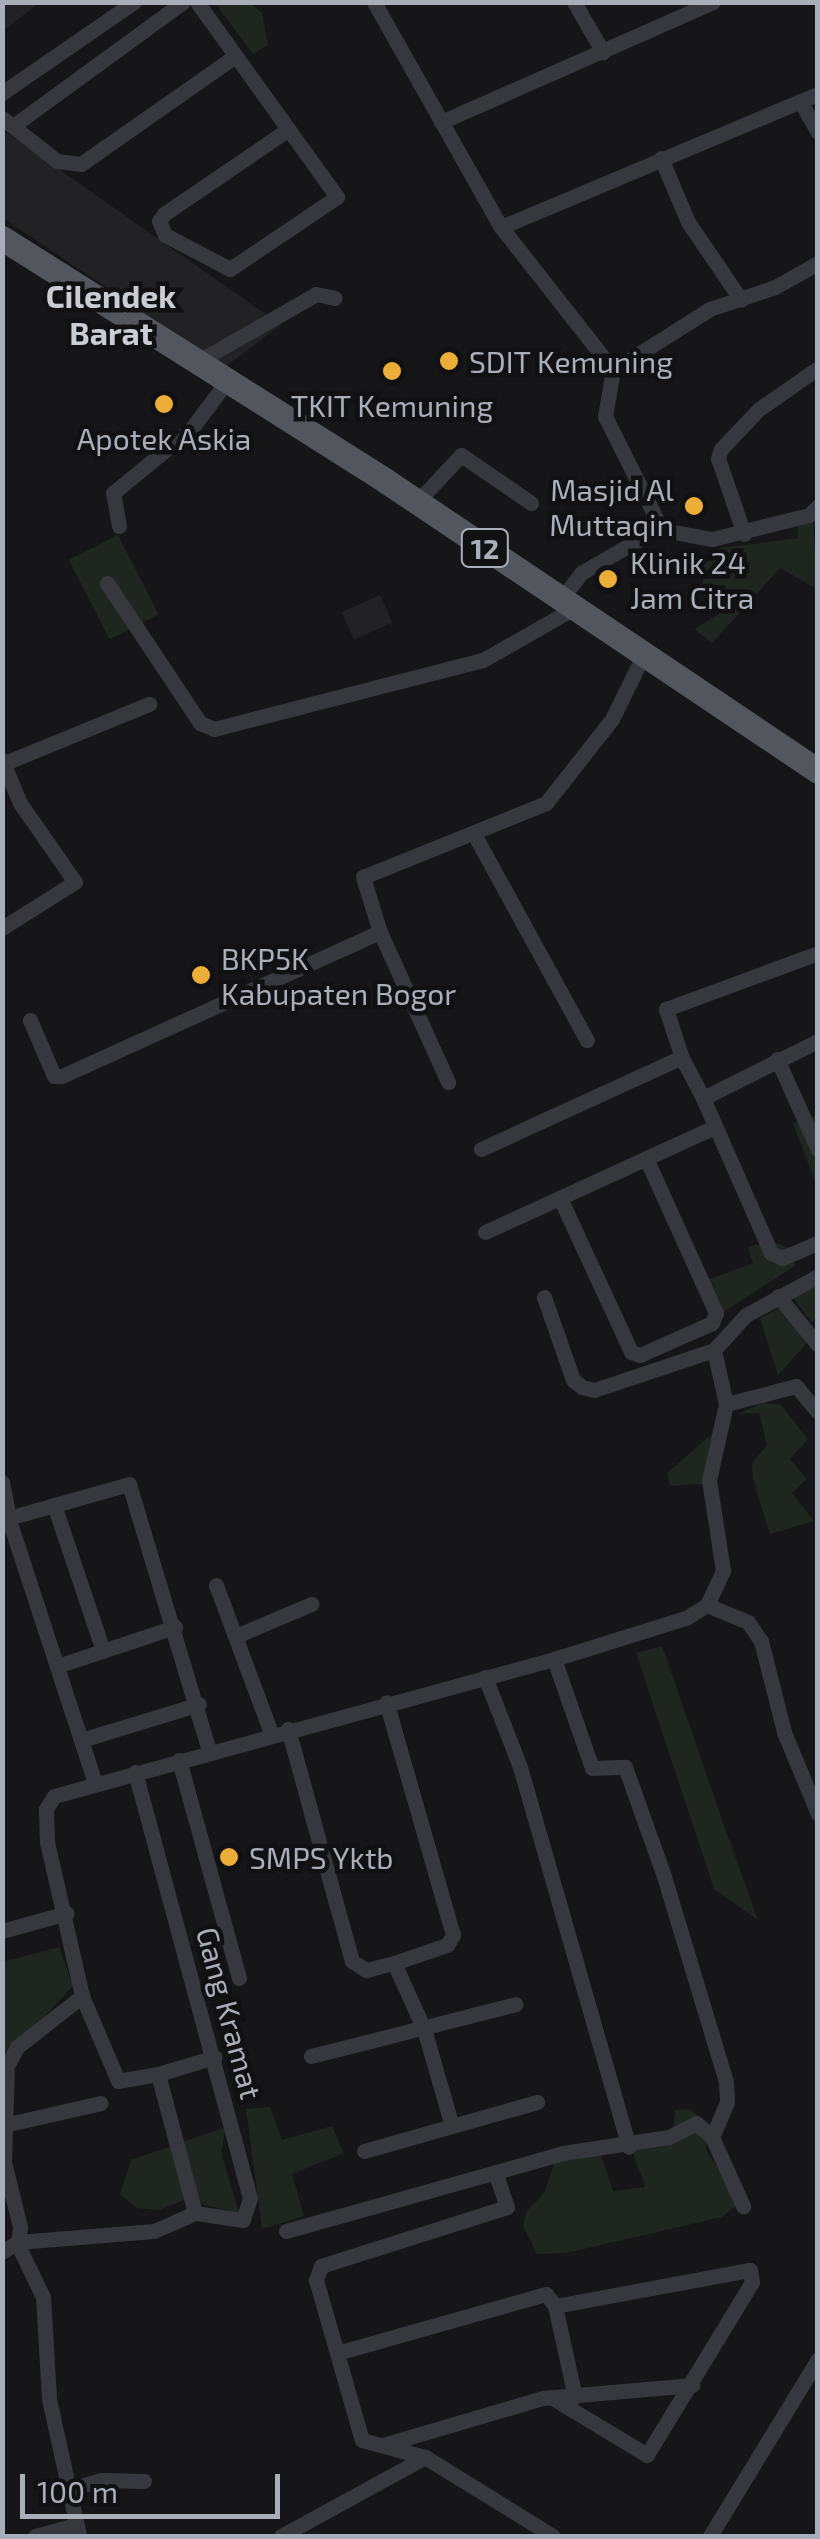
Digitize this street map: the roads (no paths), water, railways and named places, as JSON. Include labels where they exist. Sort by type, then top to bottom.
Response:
[{"type":"main road","name":"12","points":[[2,238],[417,502],[818,771]]},
{"type":"street","points":[[2,93],[134,2]]},
{"type":"street","points":[[183,2],[8,122],[57,161],[81,164],[235,56]]},
{"type":"street","points":[[198,2],[337,198],[230,269],[165,234],[159,220],[164,214],[287,130]]},
{"type":"street","points":[[374,2],[501,226],[613,370],[605,416],[654,506],[653,528]]},
{"type":"street","points":[[574,2],[603,52]]},
{"type":"street","points":[[441,122],[713,2]]},
{"type":"street","points":[[501,226],[818,94]]},
{"type":"street","points":[[800,101],[818,132]]},
{"type":"street","points":[[661,158],[688,222],[740,300]]},
{"type":"street","points":[[613,370],[710,309],[740,300],[818,263]]},
{"type":"street","points":[[197,362],[316,294],[335,298]]},
{"type":"street","points":[[744,534],[718,458],[721,449],[760,409],[818,368]]},
{"type":"street","points":[[119,526],[113,492],[192,428],[226,381]]},
{"type":"street","points":[[417,502],[460,455],[530,503]]},
{"type":"street","points":[[107,583],[200,724],[214,730],[483,660],[568,604],[581,572],[653,528],[712,539],[809,516],[818,506]]},
{"type":"street","points":[[448,1082],[380,932],[363,878],[474,834],[555,794],[612,719],[643,656]]},
{"type":"street","points":[[2,928],[75,882],[20,804],[4,762],[149,704]]},
{"type":"street","points":[[2,812],[20,804]]},
{"type":"street","points":[[474,834],[587,1040]]},
{"type":"street","points":[[30,1020],[54,1076],[62,1076],[380,932]]},
{"type":"street","points":[[818,954],[666,1009],[682,1058],[771,1253],[782,1258],[818,1243]]},
{"type":"street","points":[[703,1098],[818,1041]]},
{"type":"street","points":[[481,1149],[682,1058]]},
{"type":"street","points":[[778,1060],[818,1150]]},
{"type":"street","points":[[485,1232],[714,1127]]},
{"type":"street","points":[[560,1198],[631,1352],[640,1355],[712,1323],[716,1313],[646,1158]]},
{"type":"street","points":[[544,1297],[573,1380],[582,1388],[594,1390],[714,1350],[724,1333],[778,1296],[818,1276]]},
{"type":"street","points":[[778,1296],[818,1346]]},
{"type":"street","points":[[215,2057],[118,2081],[82,1996],[67,1913],[47,1842],[46,1808],[54,1796],[554,1658],[686,1618],[706,1605],[724,1571],[710,1480],[726,1404],[714,1350]]},
{"type":"street","points":[[726,1404],[796,1386],[818,1412]]},
{"type":"street","points":[[2,1482],[10,1524],[95,1783]]},
{"type":"street","points":[[19,1516],[129,1484],[199,1704],[209,1751]]},
{"type":"street","points":[[54,1505],[103,1651]]},
{"type":"street","points":[[216,1586],[271,1733]]},
{"type":"street","points":[[236,1636],[310,1604]]},
{"type":"street","points":[[706,1605],[748,1622],[761,1641],[784,1732],[818,1814]]},
{"type":"street","points":[[66,1664],[175,1627]]},
{"type":"street","points":[[554,1658],[592,1768],[626,1768],[663,1873],[726,2082],[728,2102],[712,2137]]},
{"type":"street","points":[[484,1677],[520,1766],[629,2147]]},
{"type":"street","points":[[288,1730],[352,1961],[366,1970],[394,1963],[447,1944],[453,1934],[386,1702]]},
{"type":"street","points":[[88,1738],[199,1704]]},
{"type":"street","points":[[179,1760],[238,1978]]},
{"type":"street","name":"Gang Kramat","points":[[134,1772],[215,2057],[250,2212],[233,2221],[195,2213]]},
{"type":"street","points":[[2,1931],[67,1913]]},
{"type":"street","points":[[394,1963],[424,2030],[452,2126]]},
{"type":"street","points":[[35,2536],[77,2530],[49,2398],[43,2297],[12,2246],[4,2084],[17,2047],[82,1996]]},
{"type":"street","points":[[311,2056],[516,2004]]},
{"type":"street","points":[[12,2246],[154,2231],[195,2213],[158,2074]]},
{"type":"street","points":[[364,2152],[536,2102]]},
{"type":"street","points":[[4,2126],[102,2103]]},
{"type":"street","points":[[286,2231],[563,2153],[629,2147],[696,2122],[712,2137],[743,2206]]},
{"type":"street","points":[[495,2172],[507,2207],[321,2266],[316,2280],[362,2440],[424,2456],[553,2536]]},
{"type":"street","points":[[551,2397],[640,2456],[652,2450],[752,2282],[750,2270],[555,2306]]},
{"type":"street","points":[[337,2353],[546,2294],[555,2306],[576,2397]]},
{"type":"street","points":[[710,2536],[818,2359]]},
{"type":"street","points":[[379,2446],[551,2397],[692,2385]]},
{"type":"street","points":[[280,2536],[424,2456]]},
{"type":"street","points":[[70,2489],[102,2480],[144,2481]]},
{"type":"place","name":"SDIT Kemuning","points":[[449,361]]},
{"type":"place","name":"TKIT Kemuning","points":[[392,371]]},
{"type":"place","name":"Apotek Askia","points":[[164,404]]},
{"type":"place","name":"Masjid Al Muttaqin","points":[[694,506]]},
{"type":"place","name":"Klinik 24 Jam Citra","points":[[608,579]]},
{"type":"place","name":"BKP5K Kabupaten Bogor","points":[[201,975]]},
{"type":"place","name":"SMPS Yktb","points":[[229,1857]]},
{"type":"district","name":"Cilendek Barat","points":[[111,314]]}]
